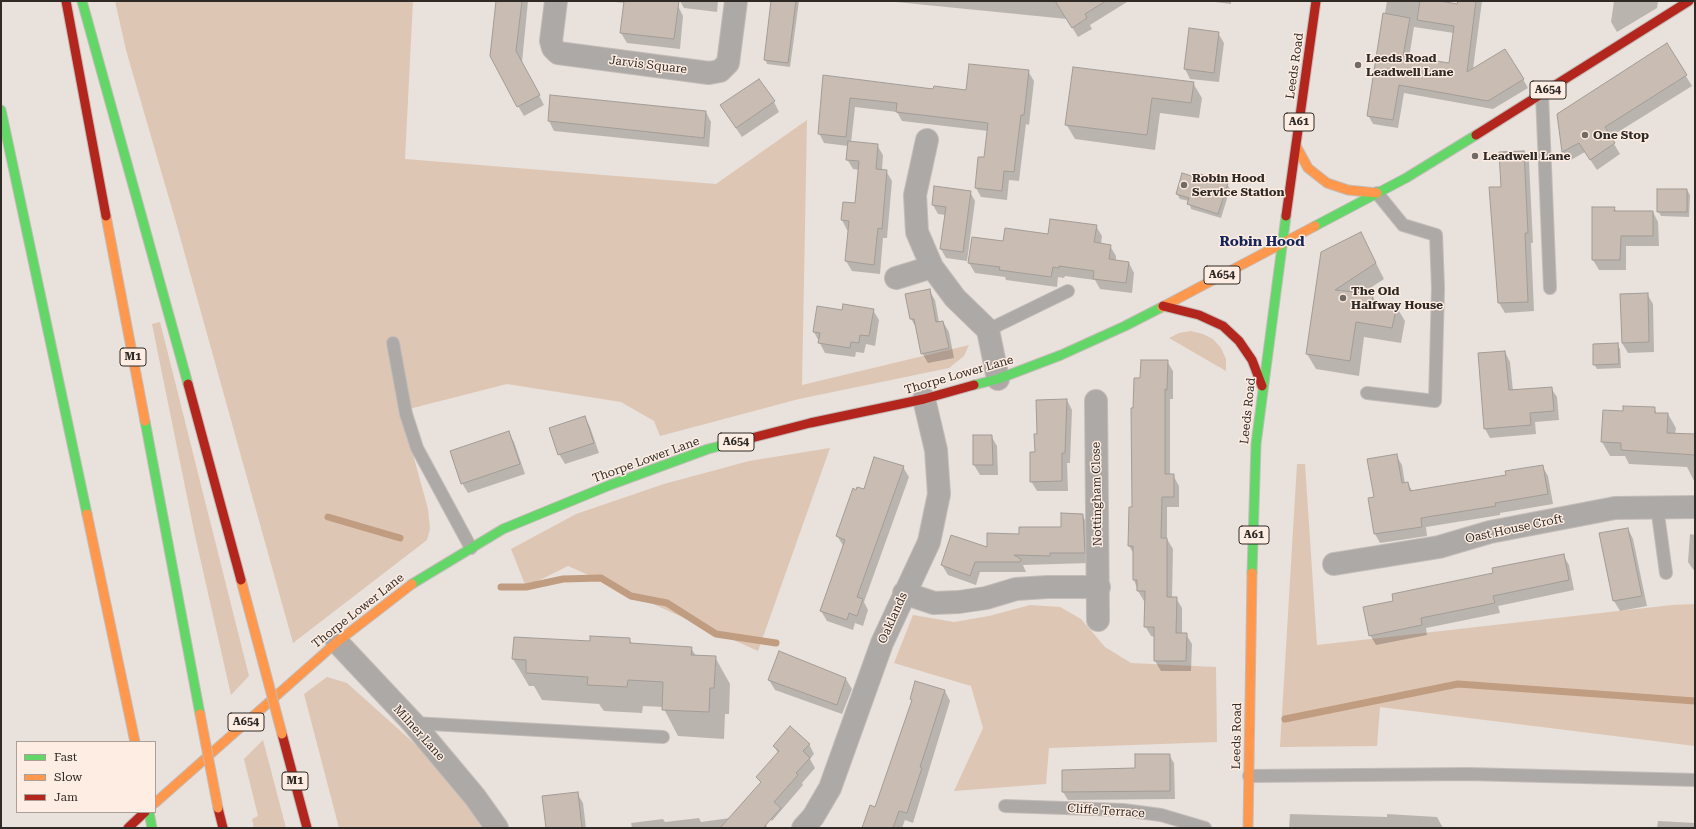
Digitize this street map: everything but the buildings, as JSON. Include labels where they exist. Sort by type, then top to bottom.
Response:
[{"type":"main road","name":"M1","points":[[66,1],[222,828]]},
{"type":"main road","name":"M1","points":[[82,1],[148,234],[307,828]]},
{"type":"main road","name":"Leeds Road","points":[[1248,828],[1250,652],[1256,452],[1262,389],[1316,1]]},
{"type":"main road","name":"A654","points":[[1282,243],[1377,193],[1469,140],[1542,94],[1671,7],[1689,1]]},
{"type":"main road","points":[[1,110],[136,741]]},
{"type":"main road","points":[[1296,146],[1308,168],[1327,183],[1348,190],[1377,193]]},
{"type":"main road","name":"Thorpe Lower Lane","points":[[156,802],[337,642],[418,579],[503,529],[610,485],[708,449],[810,422],[924,399],[998,379],[1062,355],[1125,326],[1282,243]]},
{"type":"main road","points":[[1163,306],[1199,315],[1223,326],[1239,341],[1252,360],[1262,389]]},
{"type":"main road","points":[[128,828],[144,813]]},
{"type":"main road","points":[[149,813],[152,828]]},
{"type":"street","name":"Jarvis Square","points":[[556,1],[552,45],[558,53],[709,73],[720,71],[728,63],[736,1]]},
{"type":"street","points":[[927,140],[914,195],[917,232],[932,267],[955,298],[988,330],[998,379]]},
{"type":"street","points":[[896,278],[932,267]]},
{"type":"street","name":"Oaklands","points":[[814,824],[830,788],[882,643],[929,542],[938,494],[936,450],[924,399]]},
{"type":"street","name":"Nottingham Close","points":[[1096,401],[1099,587],[1098,620]]},
{"type":"street","name":"Oast House Croft","points":[[1334,564],[1438,547],[1490,532],[1615,508],[1695,507]]},
{"type":"street","points":[[904,593],[934,603],[960,602],[986,598],[1016,590],[1047,587],[1099,587]]},
{"type":"street","name":"Milner Lane","points":[[337,642],[413,723],[475,797],[497,828]]},
{"type":"lane","points":[[1542,94],[1550,288]]},
{"type":"lane","points":[[1367,393],[1435,400],[1438,288],[1436,235],[1403,225],[1377,193]]},
{"type":"lane","points":[[988,330],[1068,291]]},
{"type":"lane","points":[[394,343],[406,414],[416,448],[471,548]]},
{"type":"lane","points":[[1657,507],[1666,573]]},
{"type":"lane","points":[[413,723],[663,737]]},
{"type":"lane","points":[[1249,776],[1468,774],[1695,780]]},
{"type":"lane","name":"Cliffe Terrace","points":[[1005,806],[1123,810],[1161,815],[1205,828]]},
{"type":"shaded area","points":[[115,1],[413,1],[405,159],[716,184],[807,120],[802,385],[969,345],[964,356],[949,368],[799,399],[660,436],[654,421],[621,402],[507,384],[401,411],[428,509],[430,529],[427,540],[293,643],[177,226],[126,50]]},
{"type":"shaded area","points":[[160,322],[249,676],[231,695],[194,531],[152,324]]},
{"type":"shaded area","points":[[1191,331],[1203,334],[1213,339],[1221,348],[1226,359],[1226,371],[1169,338],[1179,333]]},
{"type":"shaded area","points":[[830,448],[758,651],[568,566],[526,587],[511,549],[576,514],[664,484],[749,461]]},
{"type":"shaded area","points":[[1297,464],[1305,464],[1317,645],[1672,605],[1695,604],[1695,746],[1380,707],[1377,746],[1280,747]]},
{"type":"shaded area","points":[[1030,605],[1060,607],[1081,619],[1105,647],[1131,663],[1216,667],[1217,742],[1049,748],[1046,784],[954,791],[983,728],[971,686],[894,663],[913,615],[954,622],[989,616]]},
{"type":"shaded area","points":[[327,677],[347,683],[425,753],[487,828],[339,828],[304,694]]},
{"type":"shaded area","points":[[263,740],[286,828],[254,828],[252,819],[258,816],[244,759]]},
{"type":"waterway","points":[[328,517],[400,538]]},
{"type":"waterway","points":[[501,587],[526,587],[563,579],[601,578],[631,596],[667,603],[716,634],[776,643]]},
{"type":"waterway","points":[[1285,719],[1458,684],[1695,701]]},
{"type":"traffic: fast","points":[[82,1],[188,384]]},
{"type":"traffic: fast","points":[[1,110],[87,514]]},
{"type":"traffic: fast","points":[[1315,226],[1406,178],[1476,135]]},
{"type":"traffic: fast","points":[[1252,573],[1256,444],[1286,216]]},
{"type":"traffic: fast","points":[[974,385],[998,379],[1061,355],[1125,326],[1162,307]]},
{"type":"traffic: fast","points":[[145,421],[200,714]]},
{"type":"traffic: fast","points":[[412,584],[503,529],[610,485],[708,449],[724,445]]},
{"type":"traffic: fast","points":[[149,813],[152,828]]},
{"type":"traffic: slow","points":[[1296,146],[1308,168],[1327,183],[1348,190],[1377,193]]},
{"type":"traffic: slow","points":[[106,216],[145,421]]},
{"type":"traffic: slow","points":[[1162,307],[1315,226]]},
{"type":"traffic: slow","points":[[87,514],[135,741]]},
{"type":"traffic: slow","points":[[1248,828],[1252,573]]},
{"type":"traffic: slow","points":[[241,580],[256,636]]},
{"type":"traffic: slow","points":[[156,802],[337,642],[412,584]]},
{"type":"traffic: slow","points":[[256,636],[282,734]]},
{"type":"traffic: slow","points":[[200,714],[218,808]]},
{"type":"traffic: jam","points":[[66,1],[106,216]]},
{"type":"traffic: jam","points":[[1286,216],[1316,1]]},
{"type":"traffic: jam","points":[[1476,135],[1689,1]]},
{"type":"traffic: jam","points":[[1163,306],[1199,315],[1223,326],[1239,341],[1252,360],[1262,386]]},
{"type":"traffic: jam","points":[[188,384],[241,580]]},
{"type":"traffic: jam","points":[[724,445],[810,423],[924,399],[974,385]]},
{"type":"traffic: jam","points":[[282,734],[307,828]]},
{"type":"traffic: jam","points":[[218,808],[223,828]]},
{"type":"traffic: jam","points":[[128,828],[144,813]]},
{"type":"place","name":"Leeds Road Leadwell Lane","points":[[1358,65]]},
{"type":"place","name":"One Stop","points":[[1585,135]]},
{"type":"place","name":"Leadwell Lane","points":[[1475,156]]},
{"type":"place","name":"Robin Hood Service Station","points":[[1184,185]]},
{"type":"place","name":"The Old Halfway House","points":[[1343,298]]},
{"type":"district","name":"Robin Hood","points":[[1262,242]]}]
